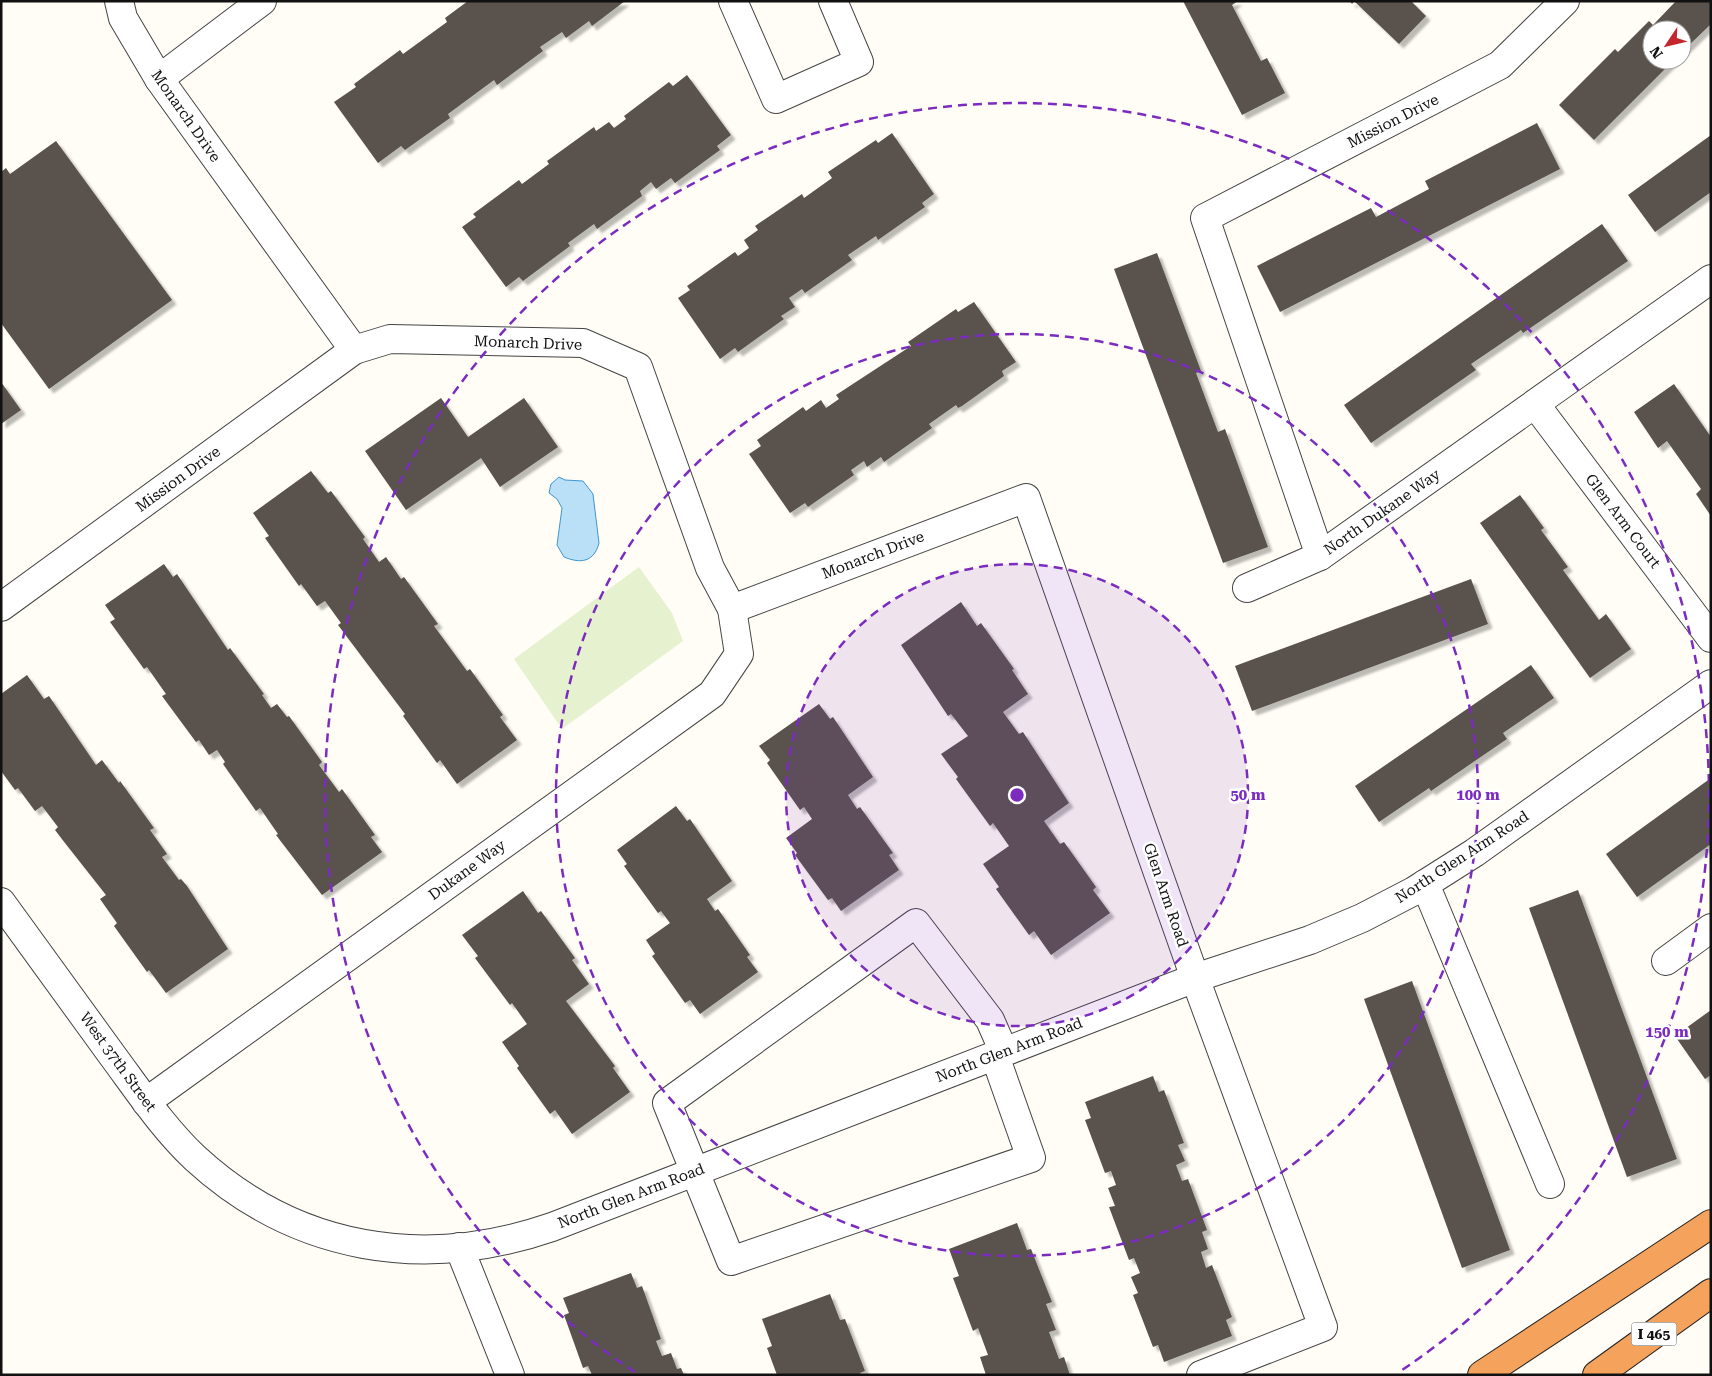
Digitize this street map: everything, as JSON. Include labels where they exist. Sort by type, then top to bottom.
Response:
[{"type":"highway","points":[[1482,1375],[1711,1224]]},
{"type":"highway","name":"I 465","points":[[1597,1375],[1711,1293]]},
{"type":"street","name":"Monarch Drive","points":[[118,1],[123,18],[159,79],[354,350],[390,339],[583,342],[638,367],[710,568],[732,609],[1026,498]]},
{"type":"street","points":[[159,79],[262,1]]},
{"type":"street","points":[[733,1],[776,99],[859,62],[833,1]]},
{"type":"street","name":"Mission Drive","points":[[1205,218],[1500,65],[1565,1]]},
{"type":"street","name":"North Dukane Way","points":[[1205,218],[1320,556],[1711,278]]},
{"type":"street","name":"Mission Drive","points":[[1,607],[354,350]]},
{"type":"street","name":"Glen Arm Court","points":[[1535,404],[1711,638]]},
{"type":"street","name":"Glen Arm Road","points":[[1026,498],[1195,978],[1323,1327],[1201,1375]]},
{"type":"street","points":[[1246,588],[1320,556]]},
{"type":"street","name":"Dukane Way","points":[[146,1102],[712,694],[739,654],[732,609]]},
{"type":"street","name":"North Glen Arm Road","points":[[256,1201],[293,1223],[340,1240],[392,1248],[459,1247],[510,1239],[538,1231],[1195,978],[1328,933],[1369,915],[1426,884],[1474,853],[1711,684]]},
{"type":"street","points":[[1426,884],[1550,1184]]},
{"type":"street","name":"West 37th Street","points":[[1,902],[146,1102],[195,1158],[256,1201]]},
{"type":"street","points":[[916,923],[990,1020],[1031,1158],[731,1261],[695,1171],[667,1102],[916,923]]},
{"type":"street","points":[[1666,961],[1711,928]]},
{"type":"street","points":[[459,1247],[510,1375]]},
{"type":"green space","points":[[639,567],[672,613],[683,641],[562,729],[514,659]]},
{"type":"water","points":[[559,477],[565,480],[583,481],[593,494],[599,543],[594,554],[586,560],[581,561],[564,557],[557,545],[562,508],[557,499],[549,493],[551,484]]},
{"type":"building","points":[[468,1],[625,1],[592,26],[589,21],[566,38],[562,32],[540,47],[543,51],[497,85],[494,80],[448,114],[450,118],[405,150],[401,146],[378,163],[334,102],[356,87],[354,84],[400,50],[403,54],[447,22],[445,18]]},
{"type":"building","points":[[1183,1],[1238,1],[1232,5],[1261,61],[1267,58],[1285,93],[1242,115]]},
{"type":"building","points":[[1354,1],[1411,1],[1426,16],[1399,44]]},
{"type":"building","points":[[1676,1],[1711,1],[1711,24],[1692,42],[1692,20],[1658,20]]},
{"type":"building","points":[[1642,28],[1642,70],[1664,70],[1594,140],[1559,105],[1615,49],[1618,52]]},
{"type":"building","points":[[687,75],[731,135],[717,146],[720,150],[675,183],[671,178],[656,189],[651,182],[640,191],[642,196],[597,229],[594,224],[568,243],[570,246],[523,281],[519,277],[506,287],[462,227],[476,217],[473,214],[519,180],[522,184],[549,164],[547,161],[594,127],[596,131],[609,122],[614,128],[626,119],[624,116],[669,82],[673,86]]},
{"type":"building","points":[[1537,123],[1560,169],[1280,312],[1257,266],[1371,208],[1376,217],[1429,189],[1425,181]]},
{"type":"building","points":[[892,133],[934,194],[922,203],[925,207],[878,240],[876,236],[848,255],[852,260],[805,293],[802,289],[789,298],[795,307],[781,316],[784,319],[738,352],[735,348],[720,359],[678,298],[690,290],[687,286],[735,252],[738,256],[749,248],[744,240],[758,230],[755,226],[802,194],[804,198],[832,178],[828,172],[876,140],[878,143]]},
{"type":"building","points":[[1711,135],[1711,192],[1655,232],[1628,195]]},
{"type":"building","points":[[56,141],[172,300],[49,389],[1,323],[1,172],[6,168],[10,174]]},
{"type":"building","points":[[1602,224],[1628,261],[1523,333],[1521,330],[1471,364],[1476,370],[1371,443],[1344,405]]},
{"type":"building","points":[[1157,253],[1201,371],[1196,373],[1218,432],[1225,429],[1268,547],[1223,563],[1114,269]]},
{"type":"building","points":[[974,302],[1016,362],[1002,371],[1004,376],[962,406],[958,408],[956,405],[929,424],[932,428],[884,462],[881,457],[867,467],[864,461],[851,470],[854,475],[808,507],[805,503],[790,513],[749,454],[761,446],[757,440],[803,407],[806,411],[821,400],[826,408],[839,399],[836,395],[911,346],[908,342],[956,309],[958,312]]},
{"type":"building","points":[[1,382],[21,410],[1,424]]},
{"type":"building","points":[[1674,384],[1711,437],[1711,516],[1696,494],[1701,489],[1667,441],[1658,448],[1634,412]]},
{"type":"building","points":[[441,398],[468,437],[524,398],[558,447],[500,487],[481,458],[406,510],[365,451]]},
{"type":"building","points":[[311,471],[328,493],[331,491],[365,537],[363,539],[379,562],[386,557],[401,579],[404,577],[438,624],[434,626],[467,671],[470,669],[503,715],[500,717],[517,740],[457,784],[440,760],[437,763],[403,716],[405,714],[338,625],[341,623],[325,601],[317,606],[301,584],[299,586],[265,538],[269,536],[253,513]]},
{"type":"building","points":[[1520,495],[1544,528],[1541,530],[1568,567],[1563,570],[1599,620],[1606,614],[1631,649],[1590,678],[1480,523]]},
{"type":"building","points":[[164,564],[173,577],[177,574],[228,650],[230,648],[264,694],[262,695],[271,708],[277,704],[287,717],[289,716],[322,762],[319,765],[339,792],[342,789],[375,835],[371,837],[382,852],[322,895],[276,835],[278,834],[260,808],[256,811],[223,764],[225,762],[217,750],[209,755],[199,740],[196,742],[162,696],[166,694],[147,667],[144,669],[110,622],[115,619],[105,605]]},
{"type":"building","points":[[1471,579],[1488,624],[1252,711],[1235,666]]},
{"type":"building","points":[[961,602],[977,626],[981,623],[1014,669],[1012,670],[1028,694],[1003,712],[1019,734],[1023,732],[1069,803],[1044,821],[1060,844],[1064,842],[1096,887],[1093,890],[1110,913],[1051,955],[1034,931],[1029,935],[996,889],[999,887],[983,864],[1009,846],[993,823],[990,826],[956,779],[958,777],[941,754],[968,736],[951,714],[948,716],[901,645]]},
{"type":"building","points":[[1531,665],[1554,698],[1503,733],[1507,739],[1431,791],[1429,788],[1379,822],[1355,786]]},
{"type":"building","points":[[27,675],[44,699],[49,696],[96,765],[102,760],[119,783],[120,781],[154,828],[150,830],[167,854],[162,857],[179,880],[181,879],[187,886],[228,949],[166,993],[149,970],[147,972],[114,926],[117,923],[100,899],[106,895],[55,830],[58,827],[42,806],[35,811],[18,788],[15,790],[1,771],[1,694]]},
{"type":"building","points":[[819,704],[830,719],[833,717],[873,777],[848,795],[857,809],[860,807],[893,853],[889,855],[899,870],[841,911],[832,898],[828,900],[795,855],[797,853],[786,838],[812,819],[804,807],[800,810],[767,763],[770,760],[759,746]]},
{"type":"building","points":[[1711,778],[1711,844],[1637,897],[1606,854]]},
{"type":"building","points":[[676,806],[687,821],[690,819],[732,881],[707,899],[715,911],[718,909],[750,955],[747,957],[758,972],[700,1014],[690,1000],[685,1003],[652,956],[655,954],[646,940],[670,923],[661,911],[658,913],[624,866],[627,864],[617,850]]},
{"type":"building","points":[[1578,890],[1677,1159],[1627,1177],[1529,908]]},
{"type":"building","points":[[523,891],[538,913],[541,911],[575,958],[572,960],[589,984],[566,1001],[615,1066],[613,1068],[630,1092],[572,1134],[555,1110],[550,1114],[517,1068],[519,1066],[502,1042],[527,1024],[512,1003],[510,1005],[475,958],[478,956],[462,935]]},
{"type":"building","points":[[1412,981],[1510,1250],[1462,1268],[1364,999]]},
{"type":"building","points":[[1711,1010],[1711,1075],[1705,1079],[1675,1036]]},
{"type":"building","points":[[1153,1076],[1159,1092],[1164,1090],[1184,1143],[1178,1145],[1185,1161],[1176,1165],[1182,1181],[1188,1179],[1207,1230],[1202,1232],[1208,1249],[1201,1252],[1206,1268],[1212,1265],[1232,1317],[1226,1320],[1232,1336],[1164,1362],[1158,1345],[1153,1347],[1133,1295],[1138,1293],[1131,1277],[1140,1273],[1134,1258],[1129,1260],[1109,1207],[1115,1206],[1108,1188],[1116,1185],[1111,1171],[1105,1173],[1085,1120],[1091,1118],[1085,1102]]},
{"type":"building","points":[[1017,1223],[1027,1250],[1031,1249],[1052,1302],[1046,1304],[1056,1330],[1049,1332],[1059,1359],[1064,1357],[1070,1375],[986,1375],[980,1357],[988,1355],[978,1328],[973,1331],[953,1278],[959,1276],[949,1249]]},
{"type":"building","points":[[631,1273],[637,1288],[642,1286],[661,1339],[656,1341],[662,1356],[671,1353],[677,1369],[681,1368],[684,1375],[592,1375],[588,1366],[583,1368],[564,1315],[569,1313],[563,1298]]},
{"type":"building","points":[[830,1294],[840,1320],[845,1319],[865,1371],[860,1373],[861,1375],[777,1375],[767,1348],[772,1346],[762,1319]]}]
